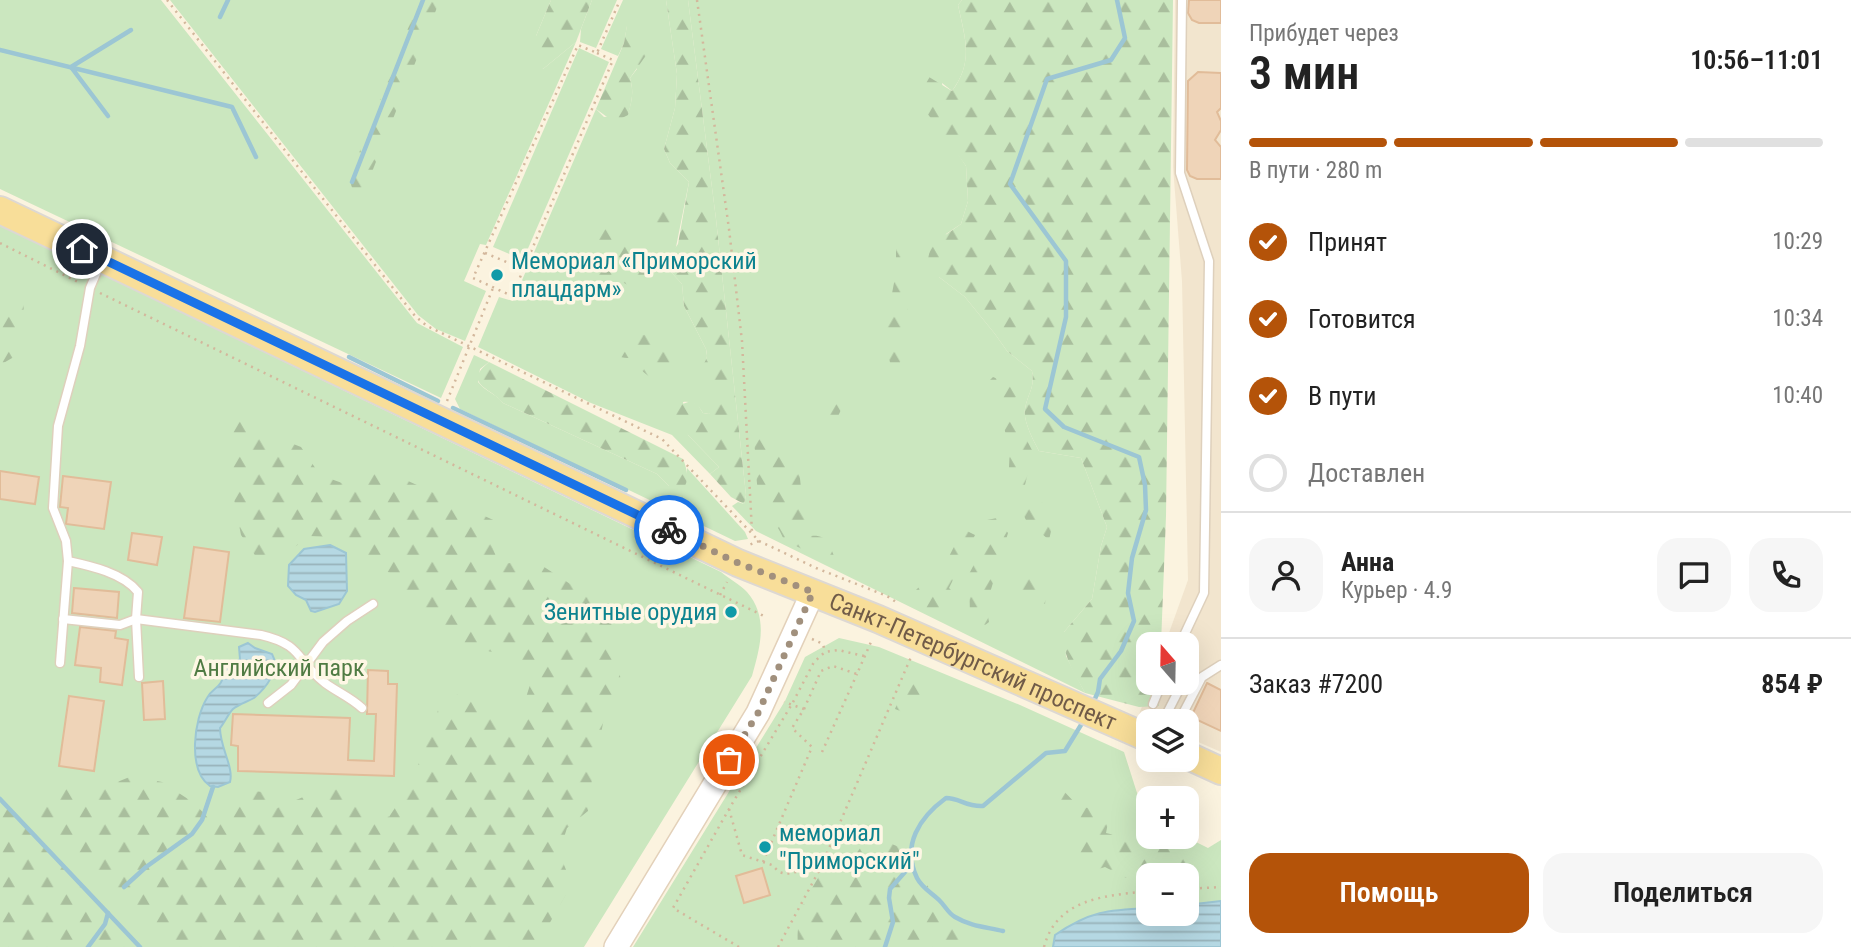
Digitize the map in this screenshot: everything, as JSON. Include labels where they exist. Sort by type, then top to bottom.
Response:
[{"type":"main road","name":"Санкт-Петербургский проспект","points":[[0,210],[738,563],[813,592],[1101,718],[1136,722]]},
{"type":"main road","points":[[616,947],[758,713],[813,592]]},
{"type":"main road","points":[[1199,761],[1221,771]]},
{"type":"lane","points":[[1182,0],[1180,173],[1209,261],[1204,593],[1186,632]]},
{"type":"lane","points":[[60,663],[68,561],[66,541],[53,508],[58,426],[80,346],[90,288],[102,259]]},
{"type":"lane","points":[[68,561],[87,565],[131,582],[138,592],[136,619],[139,677]]},
{"type":"lane","points":[[268,703],[291,685],[323,642],[347,621],[373,604]]},
{"type":"lane","points":[[63,619],[120,625],[136,619],[281,640],[295,648],[328,685],[362,708]]},
{"type":"lane","points":[[1185,709],[1202,677],[1221,665]]},
{"type":"lane","points":[[1153,704],[1157,695]]},
{"type":"path","points":[[167,0],[415,316],[427,326],[662,439],[759,541],[749,545]]},
{"type":"path","points":[[597,53],[620,0]]},
{"type":"path","points":[[697,0],[742,341],[752,533]]},
{"type":"path","points":[[578,45],[613,60],[512,296],[473,278],[485,253],[578,45]]},
{"type":"path","points":[[0,243],[764,616]]},
{"type":"path","points":[[485,253],[523,269]]},
{"type":"path","points":[[446,405],[493,288]]},
{"type":"path","points":[[808,637],[823,644],[825,652]]},
{"type":"path","points":[[822,752],[871,642]]},
{"type":"path","points":[[739,947],[673,908],[814,662],[825,652],[838,650],[864,656]]},
{"type":"path","points":[[778,947],[821,867],[911,657]]},
{"type":"path","points":[[763,862],[812,747],[792,728],[821,671],[833,666],[857,674]]},
{"type":"path","points":[[780,701],[804,709]]},
{"type":"path","points":[[729,809],[742,855],[786,874],[821,867]]},
{"type":"path","points":[[1199,888],[1221,887]]},
{"type":"path","points":[[1038,947],[1044,946],[1048,931],[1057,919],[1070,909],[1089,901],[1136,893]]},
{"type":"shaded area","points":[[1175,0],[1221,0],[1221,752],[1199,742],[1199,709],[1141,709],[1146,695],[1199,695],[1199,632],[1169,632],[1188,580],[1182,281],[1173,167]]},
{"type":"green space","points":[[0,0],[161,0],[417,323],[463,347],[441,398],[0,189]]},
{"type":"green space","points":[[170,0],[551,0],[536,36],[543,69],[576,42],[486,245],[480,244],[464,281],[486,291],[465,341],[436,329],[418,315]]},
{"type":"green space","points":[[419,0],[440,0],[364,192],[359,195],[352,187],[350,176]]},
{"type":"green space","points":[[551,0],[592,0],[576,42],[543,69],[535,63],[536,36]]},
{"type":"green space","points":[[592,0],[617,0],[596,48],[580,42],[581,29]]},
{"type":"green space","points":[[623,0],[666,0],[677,74],[675,108],[664,149],[670,163],[689,182],[671,272],[682,284],[684,306],[706,349],[705,364],[712,389],[714,411],[703,413],[695,404],[683,402],[688,435],[719,467],[710,474],[672,435],[591,403],[478,347],[499,297],[513,301],[596,109],[604,117],[628,114],[632,96],[630,78],[637,69],[627,26],[618,56],[601,49]]},
{"type":"green space","points":[[666,0],[688,0],[716,219],[746,495],[744,504],[731,497],[710,474],[719,467],[688,435],[675,415],[677,406],[691,401],[698,405],[703,413],[709,414],[713,410],[711,389],[698,374],[698,369],[706,360],[706,349],[684,306],[682,284],[671,272],[669,257],[678,244],[689,182],[670,163],[664,149],[675,108],[677,74]]},
{"type":"green space","points":[[688,0],[962,0],[958,5],[966,50],[963,70],[952,91],[942,83],[948,139],[966,166],[968,201],[961,224],[946,234],[939,277],[965,297],[1007,351],[1032,371],[1032,386],[1025,414],[1034,441],[1039,451],[1081,458],[1107,527],[1092,599],[1064,632],[1066,656],[1085,693],[756,531],[732,506],[738,502],[744,504],[746,495],[716,219]]},
{"type":"green space","points":[[962,0],[1173,0],[1166,516],[1161,632],[1136,632],[1136,695],[1159,695],[1159,706],[1139,707],[1085,693],[1073,671],[1065,648],[1064,632],[1092,599],[1107,527],[1081,458],[1039,451],[1034,441],[1025,414],[1032,386],[1032,371],[1007,351],[965,297],[939,277],[928,259],[931,245],[961,224],[968,201],[966,166],[927,113],[919,92],[929,77],[952,91],[959,80],[966,49],[958,5]]},
{"type":"green space","points":[[627,25],[639,31],[649,42],[647,54],[630,78],[632,96],[628,115],[614,122],[596,109],[624,43]]},
{"type":"green space","points":[[579,48],[609,62],[523,260],[493,247]]},
{"type":"green space","points":[[666,204],[673,221],[667,237],[654,234],[647,218],[654,207]]},
{"type":"green space","points":[[610,216],[616,219],[630,247],[645,258],[652,278],[645,289],[637,290],[590,272],[588,255],[602,234],[606,218]]},
{"type":"green space","name":"Английский парк","points":[[0,225],[721,572],[747,592],[758,612],[761,633],[752,676],[584,947],[0,947]]},
{"type":"green space","points":[[901,234],[909,288],[904,348],[897,374],[883,342],[896,272],[896,236]]},
{"type":"green space","points":[[0,295],[24,305],[19,354],[0,365]]},
{"type":"green space","points":[[624,335],[654,336],[664,343],[670,363],[664,379],[657,380],[646,374],[631,358],[619,356],[612,351],[610,348],[616,340]]},
{"type":"green space","points":[[474,355],[489,362],[480,369],[478,382],[503,403],[657,474],[669,486],[687,478],[687,468],[745,532],[748,539],[735,541],[460,409],[455,399]]},
{"type":"green space","points":[[489,362],[683,459],[687,471],[685,486],[683,489],[669,486],[657,474],[503,403],[478,380],[481,369]]},
{"type":"green space","points":[[993,377],[1012,385],[1017,395],[1011,405],[1001,404],[992,395],[988,382]]},
{"type":"green space","points":[[842,384],[849,393],[831,431],[824,423],[824,412]]},
{"type":"green space","points":[[1008,416],[1016,420],[1033,452],[1024,489],[1014,494],[1008,487],[1010,447],[1002,422]]},
{"type":"green space","points":[[243,417],[265,433],[301,447],[320,475],[342,483],[371,464],[502,524],[490,541],[499,564],[535,561],[587,595],[618,629],[622,694],[604,718],[588,811],[567,828],[559,853],[572,884],[536,947],[164,947],[31,808],[44,788],[65,779],[100,789],[132,776],[162,782],[194,803],[214,824],[241,790],[264,792],[277,808],[327,787],[363,796],[389,817],[420,761],[441,700],[469,691],[497,712],[519,719],[530,685],[509,655],[449,644],[410,610],[399,576],[364,564],[338,537],[309,536],[282,557],[263,567],[241,535],[232,489],[226,435]]},
{"type":"green space","points":[[755,437],[769,438],[799,469],[803,507],[810,536],[827,541],[835,558],[830,563],[784,540],[766,509],[758,489],[754,444]]},
{"type":"green space","points":[[1025,496],[1038,499],[1054,518],[1049,540],[1026,520],[1020,508]]},
{"type":"green space","points":[[997,518],[1008,533],[986,606],[989,622],[984,626],[976,625],[970,615],[969,574],[979,555],[987,520]]},
{"type":"green space","points":[[963,529],[975,535],[949,588],[956,595],[957,604],[940,612],[916,606],[911,602],[911,595],[919,587],[934,586]]},
{"type":"green space","points":[[1025,559],[1037,567],[1044,577],[1045,604],[1023,592],[1020,587],[1018,575]]},
{"type":"green space","points":[[839,638],[879,647],[1020,705],[1124,752],[1136,790],[1136,849],[1199,849],[1199,844],[1208,848],[1221,840],[1221,947],[633,947],[785,701],[805,657]]},
{"type":"green space","points":[[910,672],[928,683],[929,697],[921,712],[911,715],[895,709]]},
{"type":"green space","points":[[1057,784],[1079,807],[1090,808],[1098,801],[1110,812],[1106,833],[1127,838],[1136,832],[1136,849],[1188,849],[1212,860],[1214,869],[1199,877],[1199,863],[1136,863],[1136,876],[1126,878],[1105,867],[1089,872],[1078,856],[1076,825],[1061,820],[1049,800],[1049,785]]},
{"type":"green space","points":[[0,796],[139,947],[0,947]]},
{"type":"green space","points":[[887,842],[899,847],[928,886],[930,897],[939,913],[951,924],[982,937],[976,946],[906,947],[888,938],[882,947],[798,947],[798,925],[802,908],[821,873],[836,881],[861,847]]},
{"type":"water","points":[[330,545],[346,553],[347,591],[339,604],[311,611],[306,600],[296,595],[288,586],[289,565],[304,549]]},
{"type":"water","points":[[248,643],[272,654],[275,666],[259,694],[233,709],[220,728],[230,770],[230,782],[218,787],[210,786],[198,768],[196,757],[199,718],[207,698],[220,684],[224,671],[240,659],[239,647]]},
{"type":"water","points":[[1221,901],[1221,947],[1053,947],[1055,935],[1089,916],[1100,913],[1136,909],[1136,926],[1199,926],[1199,904]]},
{"type":"building","points":[[1189,0],[1221,0],[1221,23],[1199,23],[1192,20],[1188,13]]},
{"type":"building","points":[[1198,72],[1221,73],[1221,108],[1217,112],[1221,130],[1215,140],[1221,147],[1221,179],[1197,179],[1190,176],[1187,170],[1188,81]]},
{"type":"building","points":[[0,471],[39,477],[35,504],[0,499]]},
{"type":"building","points":[[63,476],[111,482],[104,529],[66,524],[68,508],[60,507]]},
{"type":"building","points":[[132,533],[162,537],[157,565],[128,560]]},
{"type":"building","points":[[194,547],[229,552],[220,622],[184,618]]},
{"type":"building","points":[[74,588],[119,592],[117,618],[72,613]]},
{"type":"building","points":[[80,627],[116,631],[115,638],[128,640],[122,685],[100,682],[101,668],[75,665]]},
{"type":"building","points":[[368,670],[388,671],[388,684],[397,684],[394,776],[238,771],[238,746],[231,745],[233,714],[350,718],[348,760],[374,761],[376,714],[367,714]]},
{"type":"building","points":[[163,681],[165,719],[144,720],[142,683]]},
{"type":"building","points":[[1207,683],[1221,690],[1221,731],[1199,721],[1199,709],[1195,709]]},
{"type":"building","points":[[69,696],[104,701],[94,771],[59,766]]},
{"type":"building","points":[[762,868],[770,895],[744,903],[736,876]]},
{"type":"waterway","points":[[220,17],[228,0]]},
{"type":"waterway","points":[[352,182],[423,0]]},
{"type":"waterway","points":[[1093,703],[1100,679],[1121,651],[1134,621],[1128,593],[1132,558],[1146,510],[1145,485],[1139,457],[1064,427],[1045,409],[1066,317],[1066,261],[1010,184],[1047,79],[1111,60],[1125,38],[1117,0]]},
{"type":"waterway","points":[[108,116],[71,67],[131,30]]},
{"type":"waterway","points":[[0,50],[232,107],[256,157]]},
{"type":"waterway","points":[[349,357],[438,401]]},
{"type":"waterway","points":[[453,408],[626,490]]},
{"type":"waterway","points":[[1003,931],[972,924],[949,912],[917,878],[911,854],[912,843],[921,823],[946,798],[983,806],[1046,753],[1065,751],[1084,720]]},
{"type":"waterway","points":[[124,887],[146,867],[192,834],[202,820],[213,787]]},
{"type":"waterway","points":[[0,799],[140,947]]},
{"type":"waterway","points":[[885,947],[893,922],[890,889],[912,864]]},
{"type":"waterway","points":[[88,947],[105,924],[108,913]]},
{"type":"way so far","points":[[669,530],[738,563],[813,592],[758,713],[729,760]]},
{"type":"place","name":"Мемориал «Приморский плацдарм»","points":[[497,275]]},
{"type":"place","name":"Зенитные орудия","points":[[731,612]]},
{"type":"place","name":"мемориал \"Приморский\"","points":[[765,847]]},
{"type":"route","points":[[82,249],[669,530]]}]
